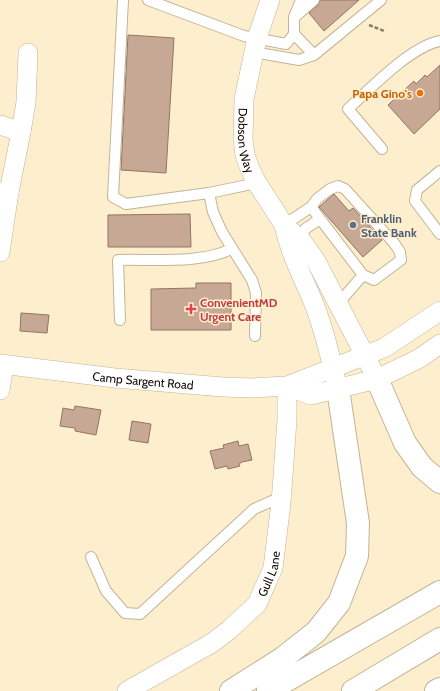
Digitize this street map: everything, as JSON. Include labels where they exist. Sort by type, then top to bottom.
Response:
[{"type":"highway","points":[[231,691],[283,658],[316,632],[338,603],[357,556],[358,523],[336,379]]},
{"type":"highway","points":[[377,379],[405,443],[422,467],[440,482]]},
{"type":"highway","points":[[268,691],[440,592]]},
{"type":"highway","points":[[353,691],[440,639]]},
{"type":"highway","points":[[436,691],[440,689]]},
{"type":"street","name":"Dobson Way","points":[[270,0],[255,45],[244,99],[242,125],[245,155],[257,183],[284,226],[289,246],[326,337],[336,379]]},
{"type":"street","points":[[0,252],[4,192],[21,132],[26,102],[28,53]]},
{"type":"street","points":[[0,125],[21,132]]},
{"type":"street","name":"Dobson Way","points":[[284,226],[301,240],[316,260],[352,333],[377,379]]},
{"type":"street","name":"Camp Sargent Road","points":[[2,364],[115,378],[223,387],[252,388],[287,386],[311,394],[336,379],[365,356],[384,348],[440,311]]},
{"type":"street","name":"Camp Sargent Road","points":[[336,379],[377,379],[420,358],[440,344]]},
{"type":"street","points":[[0,390],[2,364]]},
{"type":"street","name":"Gull Lane","points":[[127,691],[212,643],[229,630],[257,604],[273,568],[281,497],[287,420],[287,386]]},
{"type":"lane","points":[[123,0],[113,197],[126,204],[209,193],[257,183]]},
{"type":"lane","points":[[148,0],[244,36],[255,45],[299,60],[314,55],[381,0]]},
{"type":"lane","points":[[255,45],[286,44],[294,34],[294,17],[301,0]]},
{"type":"lane","points":[[294,17],[314,0]]},
{"type":"lane","points":[[347,29],[357,12],[371,0]]},
{"type":"lane","points":[[294,34],[314,55]]},
{"type":"lane","points":[[382,149],[348,109],[397,66],[422,47],[440,41]]},
{"type":"lane","points":[[440,171],[417,190],[415,201],[440,234]]},
{"type":"lane","points":[[284,226],[311,207],[317,199],[330,189],[338,186],[345,189],[394,243],[400,252],[401,260],[398,264],[374,280],[363,275],[311,207]]},
{"type":"lane","points":[[209,193],[213,212],[231,248],[252,280],[256,293],[255,336]]},
{"type":"lane","points":[[301,240],[305,229],[320,219]]},
{"type":"lane","points":[[120,320],[118,260],[203,258],[220,255],[231,248]]},
{"type":"lane","points":[[338,304],[363,275]]},
{"type":"lane","points":[[91,557],[106,591],[120,608],[125,613],[140,614],[254,509],[281,497]]},
{"type":"path","points":[[368,25],[384,31]]},
{"type":"building","points":[[320,0],[359,0],[324,31],[309,13],[318,5]]},
{"type":"building","points":[[128,35],[174,38],[166,173],[121,170]]},
{"type":"building","name":"Papa Gino's","points":[[440,65],[440,109],[414,134],[388,105],[414,81],[416,84],[425,75],[427,77]]},
{"type":"building","name":"Franklin State Bank","points":[[334,194],[349,211],[353,208],[382,240],[363,257],[319,207]]},
{"type":"building","points":[[190,214],[191,247],[108,247],[108,215]]},
{"type":"building","name":"ConvenientMD Urgent Care","points":[[196,283],[231,283],[231,330],[151,330],[151,289],[196,288]]},
{"type":"building","points":[[21,313],[49,315],[47,333],[20,331]]},
{"type":"building","points":[[75,406],[101,410],[96,435],[75,431],[75,428],[60,426],[63,408],[74,410]]},
{"type":"building","points":[[132,421],[151,424],[148,443],[129,440]]},
{"type":"building","points":[[238,441],[239,446],[248,444],[252,460],[242,462],[239,464],[240,466],[228,469],[227,466],[215,469],[210,451],[224,448],[223,445]]},
{"type":"place","name":"Papa Gino's","points":[[420,93]]},
{"type":"place","name":"Franklin State Bank","points":[[353,225]]},
{"type":"place","name":"ConvenientMD Urgent Care","points":[[191,309]]}]
